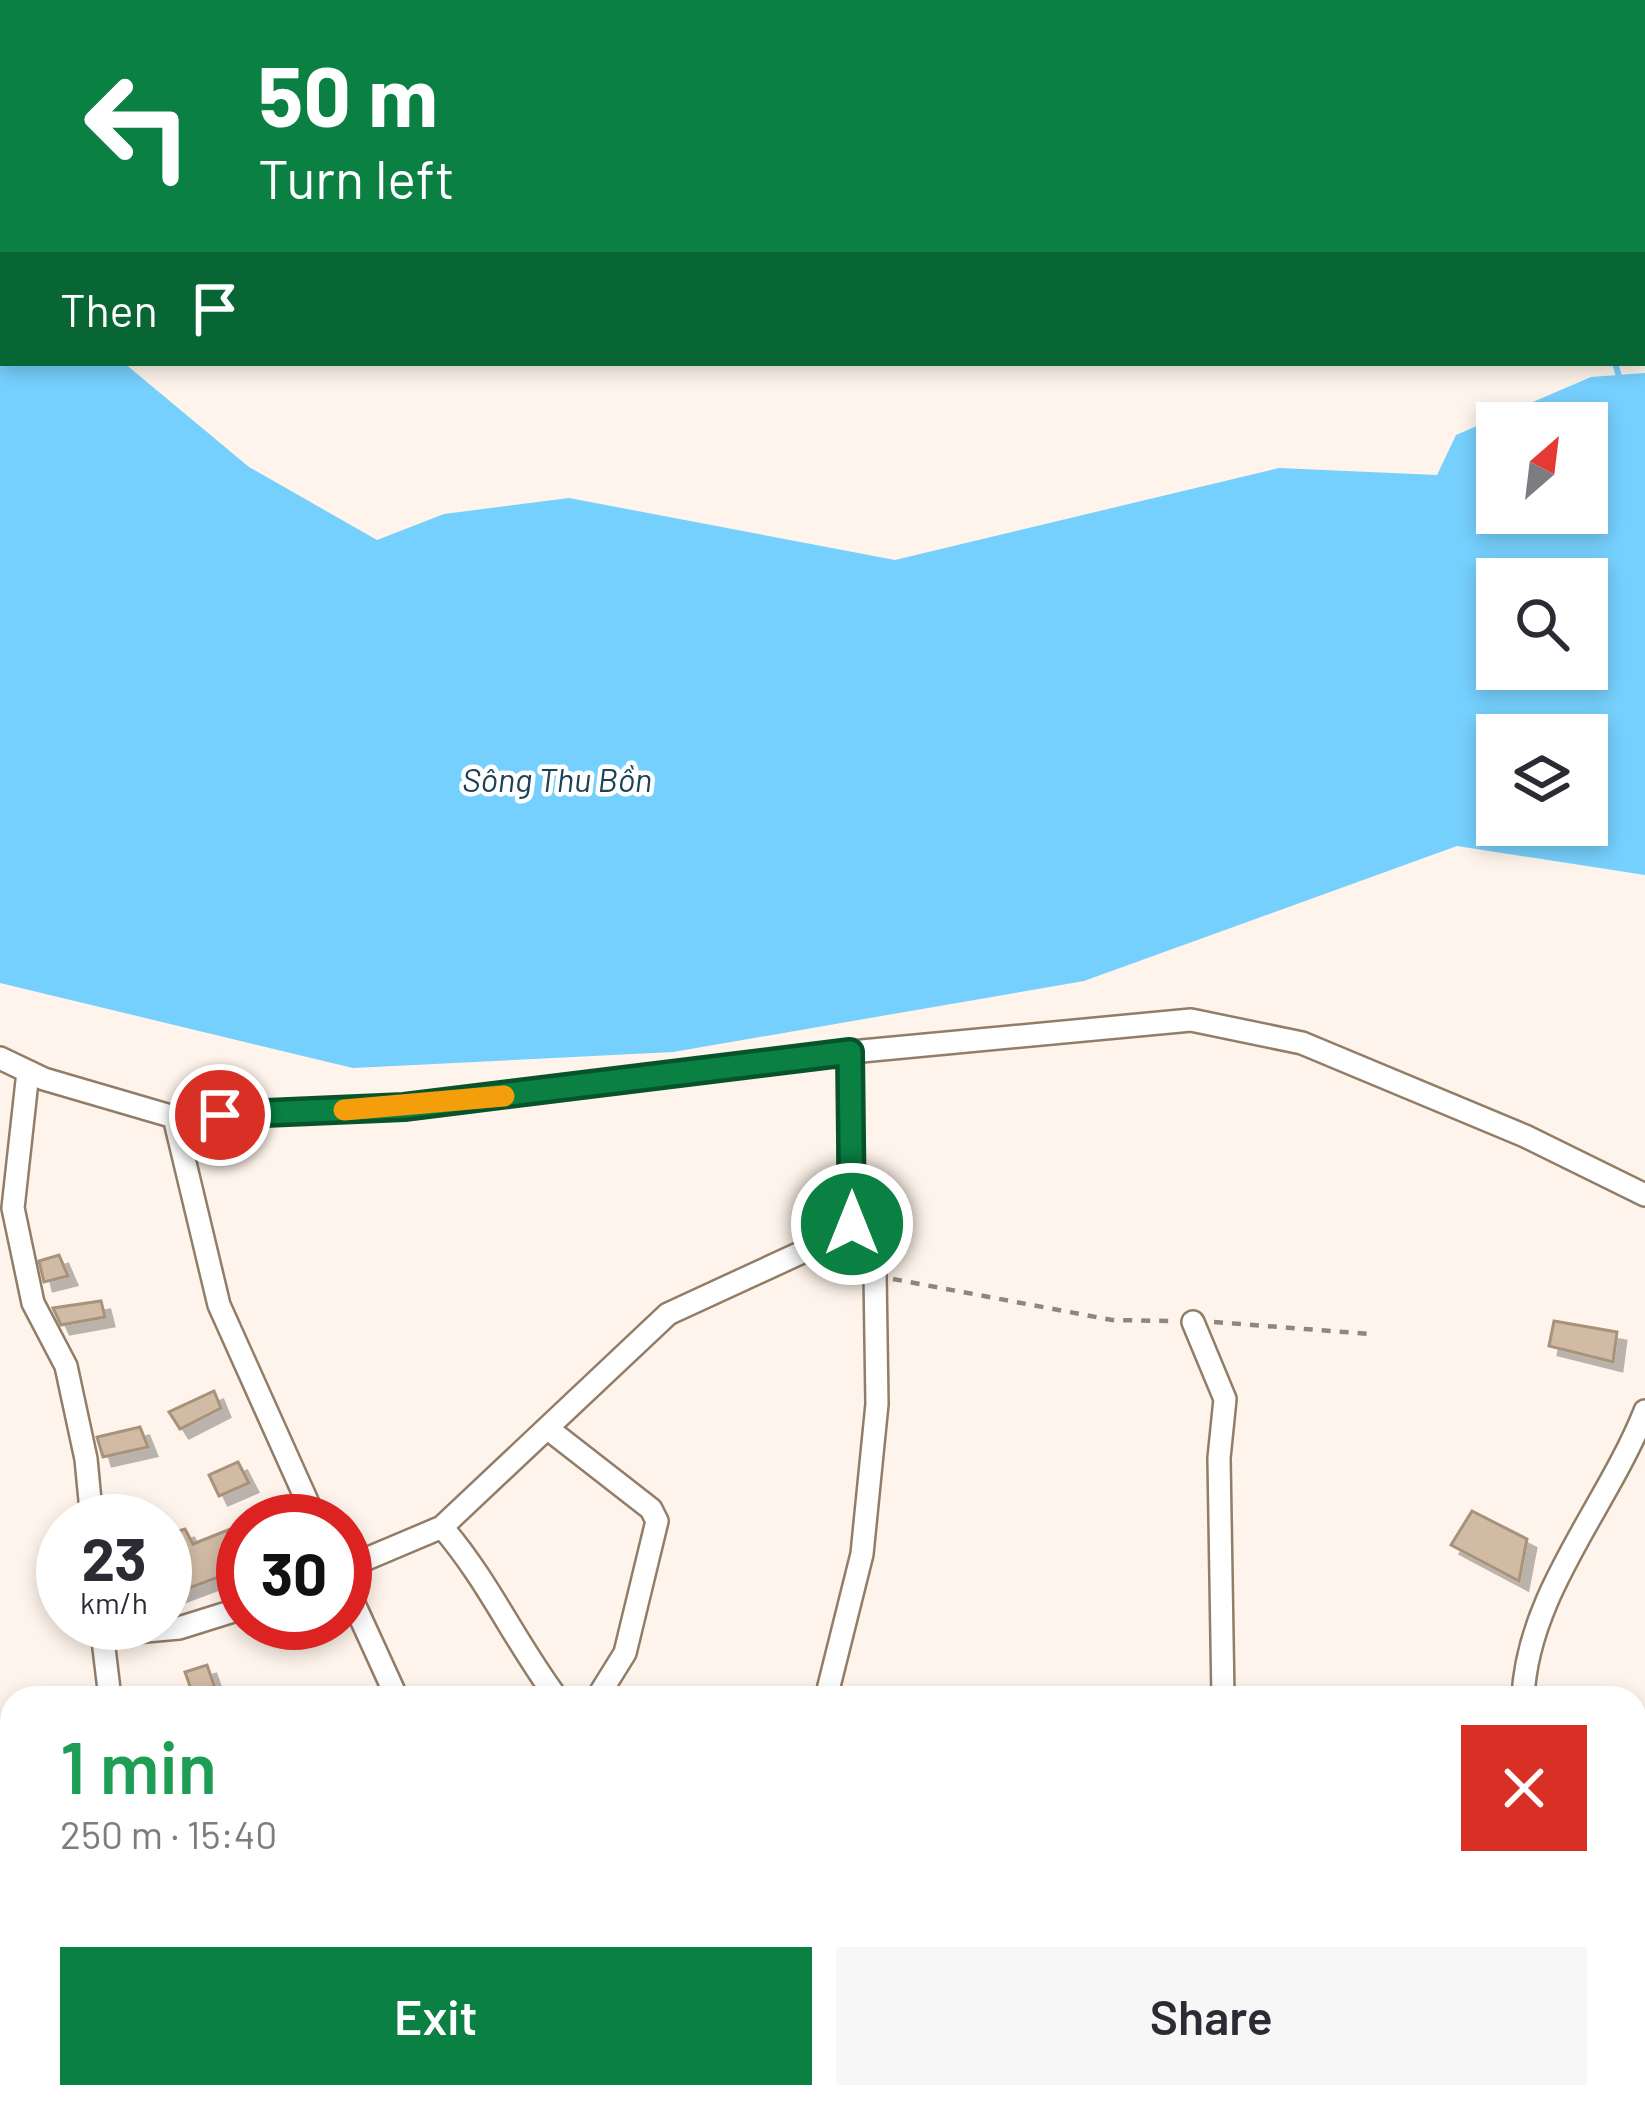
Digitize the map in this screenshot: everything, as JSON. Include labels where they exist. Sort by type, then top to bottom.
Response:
[{"type":"street","points":[[0,1058],[28,1072],[174,1118],[404,1107],[850,1052],[1191,1020],[1322,1051],[1526,1136],[1645,1196]]},
{"type":"street","points":[[372,1557],[442,1527],[668,1314],[848,1231],[850,1052]]},
{"type":"street","points":[[28,1072],[7,1207],[33,1304],[66,1366],[89,1494]]},
{"type":"street","points":[[174,1118],[219,1305],[304,1494]]},
{"type":"street","points":[[829,1686],[867,1512],[877,1404],[875,1273]]},
{"type":"street","points":[[1193,1322],[1225,1400],[1219,1458],[1223,1686]]},
{"type":"street","points":[[1524,1686],[1531,1631],[1626,1459],[1645,1411]]},
{"type":"street","points":[[547,1428],[651,1509],[657,1521],[644,1594],[625,1653],[605,1686]]},
{"type":"street","points":[[442,1527],[481,1571],[527,1659],[548,1686]]},
{"type":"street","points":[[372,1643],[392,1686]]},
{"type":"street","points":[[104,1650],[108,1686]]},
{"type":"path","points":[[875,1273],[1112,1320],[1370,1334]]},
{"type":"water","name":"Sông Thu Bồn","points":[[0,366],[128,366],[249,467],[377,540],[444,514],[569,498],[895,560],[1279,468],[1437,475],[1456,435],[1476,426],[1476,534],[1608,534],[1608,402],[1533,402],[1591,377],[1645,373],[1645,875],[1457,846],[1084,981],[673,1052],[353,1068],[0,983]]},
{"type":"building","points":[[59,1255],[68,1276],[44,1282],[39,1261]]},
{"type":"building","points":[[101,1301],[105,1317],[61,1325],[53,1308]]},
{"type":"building","points":[[1554,1321],[1617,1332],[1613,1362],[1549,1346]]},
{"type":"building","points":[[214,1391],[221,1408],[180,1429],[169,1412]]},
{"type":"building","points":[[140,1427],[148,1447],[103,1457],[97,1437]]},
{"type":"building","points":[[238,1462],[249,1483],[218,1494],[209,1475]]},
{"type":"building","points":[[1472,1511],[1527,1539],[1519,1581],[1451,1545]]},
{"type":"building","points":[[216,1535],[216,1578],[192,1587],[192,1542]]},
{"type":"building","points":[[207,1665],[214,1686],[190,1686],[185,1672]]},
{"type":"waterway","points":[[1616,366],[1621,383]]},
{"type":"slow traffic","points":[[344,1110],[504,1096]]},
{"type":"route","points":[[220,1115],[404,1107],[850,1052],[852,1224]]}]
